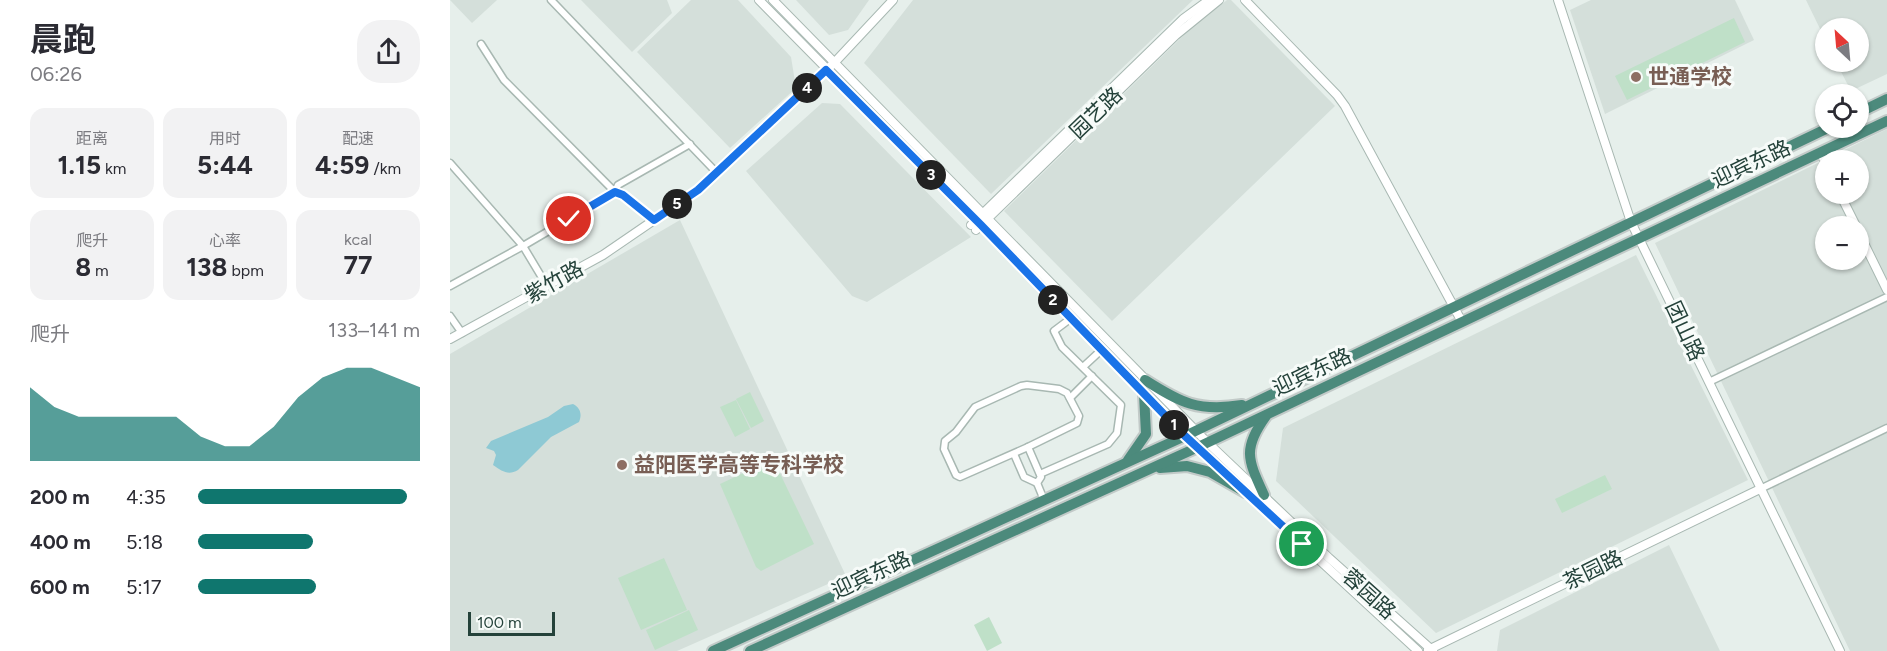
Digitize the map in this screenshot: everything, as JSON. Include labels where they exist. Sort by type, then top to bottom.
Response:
[{"type":"highway","points":[[1869,108],[1887,99]]},
{"type":"highway","name":"迎宾东路","points":[[1824,150],[1887,121]]},
{"type":"highway","name":"迎宾东路","points":[[713,651],[1185,436],[1815,134]]},
{"type":"highway","name":"迎宾东路","points":[[750,651],[1196,448],[1815,154]]},
{"type":"highway","points":[[1145,380],[1172,396],[1197,406],[1219,409],[1259,400],[1269,413],[1256,430],[1249,448],[1252,469],[1264,495]]},
{"type":"highway","points":[[1127,462],[1146,434],[1144,394]]},
{"type":"highway","points":[[1150,469],[1187,466],[1210,472],[1245,492]]},
{"type":"highway","points":[[1114,468],[1121,482]]},
{"type":"highway","points":[[866,581],[873,595]]},
{"type":"street","points":[[551,0],[717,172]]},
{"type":"street","name":"蓉园路","points":[[759,0],[979,222],[1329,558],[1430,650]]},
{"type":"street","name":"蓉园路","points":[[773,0],[835,62],[979,222],[1196,448],[1418,651]]},
{"type":"street","name":"紫竹路","points":[[450,339],[603,255],[698,190],[835,62],[893,0]]},
{"type":"street","name":"园艺路","points":[[979,222],[1183,20],[1209,0]]},
{"type":"street","name":"园艺路","points":[[979,222],[1176,35],[1219,0]]},
{"type":"street","points":[[1245,0],[1337,94],[1462,322]]},
{"type":"street","name":"团山路","points":[[1558,0],[1631,222],[1840,651]]},
{"type":"street","points":[[481,44],[504,80],[615,192],[623,195],[654,220]]},
{"type":"street","points":[[450,286],[615,192],[618,185],[690,144]]},
{"type":"street","points":[[450,163],[523,246],[540,276]]},
{"type":"street","points":[[1869,253],[1887,290]]},
{"type":"street","points":[[1709,382],[1887,297]]},
{"type":"street","points":[[450,316],[462,333]]},
{"type":"street","points":[[1040,474],[1108,444],[1117,433],[1120,405],[1062,347],[1054,332],[1066,322]]},
{"type":"street","points":[[1083,368],[1097,354]]},
{"type":"street","points":[[1070,398],[1092,376]]},
{"type":"street","points":[[1021,386],[1059,389],[1067,393],[1070,398],[1079,416],[1077,423],[1014,454],[960,477],[956,475],[944,449],[945,441],[956,432],[975,407],[1021,386]]},
{"type":"street","points":[[1760,489],[1887,428]]},
{"type":"street","points":[[1028,447],[1040,474],[1037,483],[1044,500]]},
{"type":"street","points":[[1014,454],[1024,477],[1037,483]]},
{"type":"street","name":"茶园路","points":[[1430,650],[1760,489]]},
{"type":"shaded area","points":[[450,0],[497,0],[472,23]]},
{"type":"shaded area","points":[[581,0],[667,0],[672,13],[632,52]]},
{"type":"shaded area","points":[[691,0],[738,0],[791,57],[796,88],[730,148],[637,52]]},
{"type":"shaded area","points":[[796,0],[869,0],[848,30],[829,35]]},
{"type":"shaded area","points":[[913,0],[1193,0],[991,194],[864,63]]},
{"type":"shaded area","points":[[1227,0],[1231,0],[1335,106],[1112,321],[1004,211],[1189,30]]},
{"type":"shaded area","name":"世通学校","points":[[1591,0],[1735,0],[1754,40],[1605,114],[1570,10]]},
{"type":"shaded area","points":[[1806,0],[1887,0],[1887,74],[1866,84],[1847,84],[1841,72],[1869,72],[1869,18],[1815,18]]},
{"type":"shaded area","points":[[822,103],[840,104],[971,237],[867,302],[852,296],[746,171]]},
{"type":"shaded area","points":[[1887,129],[1887,651],[1850,651],[1655,243],[1815,164],[1815,204],[1869,204],[1869,150],[1844,150]]},
{"type":"shaded area","name":"益阳医学高等专科学校","points":[[680,220],[846,576],[677,651],[450,651],[450,354]]},
{"type":"shaded area","points":[[1636,255],[1748,480],[1436,633],[1276,481],[1283,428]]},
{"type":"shaded area","points":[[1669,545],[1720,651],[1497,651],[1500,630]]},
{"type":"green space","points":[[1734,18],[1745,42],[1627,100],[1615,76]]},
{"type":"green space","points":[[750,392],[764,421],[751,428],[736,399]]},
{"type":"green space","points":[[736,400],[750,429],[735,437],[720,407]]},
{"type":"green space","points":[[773,459],[814,544],[761,571],[756,567],[720,484]]},
{"type":"green space","points":[[1605,475],[1612,489],[1562,513],[1555,499]]},
{"type":"green space","points":[[664,558],[687,610],[641,630],[618,578]]},
{"type":"green space","points":[[689,610],[698,630],[655,650],[646,630]]},
{"type":"green space","points":[[989,617],[1002,643],[987,651],[974,625]]},
{"type":"water","points":[[573,404],[580,412],[579,422],[551,437],[518,470],[508,473],[493,465],[496,455],[494,451],[486,448],[491,441],[548,417],[564,406]]},
{"type":"place","name":"世通学校","points":[[1636,77]]},
{"type":"place","name":"益阳医学高等专科学校","points":[[622,465]]},
{"type":"route","points":[[569,219],[615,192],[623,195],[654,220],[698,190],[826,70],[981,225],[1185,436],[1302,544]]}]
